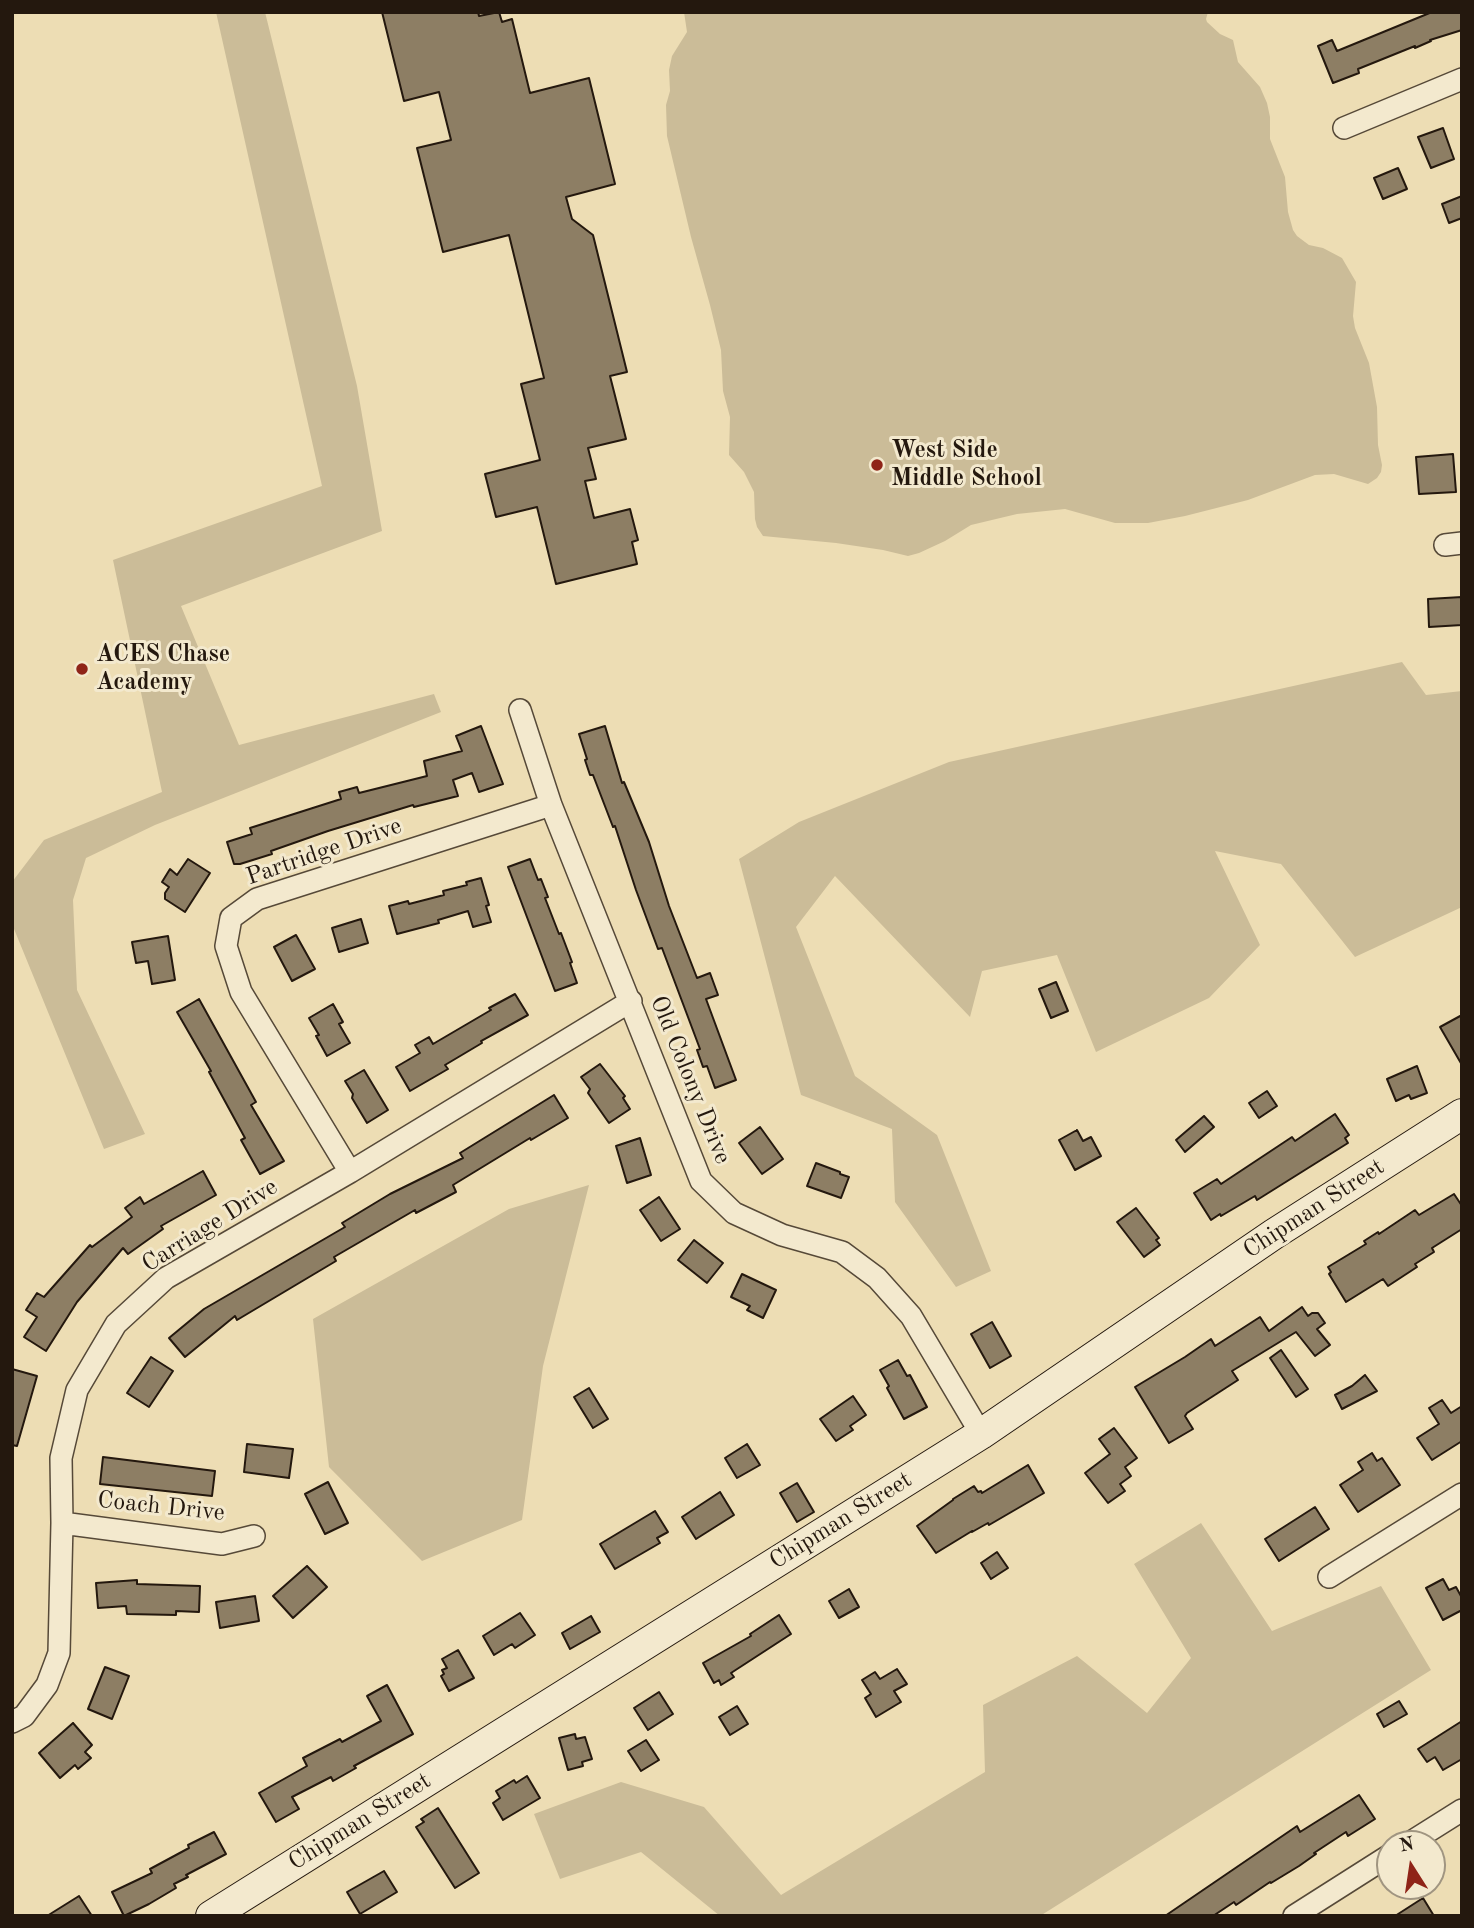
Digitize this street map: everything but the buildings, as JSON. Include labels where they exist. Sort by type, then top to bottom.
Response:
[{"type":"street","points":[[1344,128],[1462,79]]},
{"type":"street","name":"Old Colony Drive","points":[[520,710],[551,805],[701,1181],[734,1213],[782,1235],[842,1252],[877,1278],[911,1316],[981,1434]]},
{"type":"street","name":"Partridge Drive","points":[[350,1172],[240,992],[226,946],[231,918],[257,899],[551,805]]},
{"type":"street","name":"Carriage Drive","points":[[12,1722],[24,1716],[47,1685],[59,1653],[61,1458],[77,1390],[116,1324],[166,1278],[350,1172],[631,1001]]},
{"type":"street","name":"Chipman Street","points":[[211,1916],[981,1434],[1274,1234],[1462,1114]]},
{"type":"street","points":[[1329,1577],[1462,1494]]},
{"type":"street","name":"Coach Drive","points":[[62,1523],[222,1544],[254,1536]]},
{"type":"street","points":[[1430,1830],[1462,1810]]},
{"type":"street","points":[[1294,1916],[1376,1864]]},
{"type":"shaded area","points":[[216,12],[265,12],[357,386],[382,531],[181,606],[239,745],[434,694],[441,712],[155,825],[86,858],[73,900],[77,990],[145,1134],[104,1149],[12,924],[12,882],[44,840],[162,792],[113,560],[322,486]]},
{"type":"shaded area","points":[[684,12],[1208,12],[1207,22],[1220,34],[1233,40],[1238,62],[1260,87],[1267,103],[1270,139],[1285,177],[1288,212],[1293,230],[1309,245],[1323,248],[1342,258],[1356,282],[1353,316],[1369,363],[1377,407],[1381,472],[1368,484],[1334,474],[1315,475],[1248,500],[1148,523],[1115,523],[1065,509],[1017,514],[971,525],[945,541],[908,556],[836,543],[763,536],[755,519],[754,492],[744,472],[729,455],[730,417],[723,391],[721,350],[667,136],[669,70],[672,56],[687,32]]},
{"type":"shaded area","points":[[1402,662],[1426,695],[1462,691],[1462,907],[1355,957],[1281,864],[1215,851],[1260,945],[1209,998],[1096,1052],[1057,955],[982,971],[970,1017],[835,876],[796,927],[855,1076],[937,1135],[991,1271],[956,1287],[895,1202],[892,1129],[801,1095],[739,859],[799,822],[949,762]]},
{"type":"shaded area","points":[[589,1185],[543,1366],[522,1520],[422,1561],[329,1467],[313,1319],[509,1209]]},
{"type":"shaded area","points":[[1201,1523],[1272,1631],[1381,1586],[1431,1670],[1040,1916],[720,1916],[641,1852],[560,1879],[534,1814],[621,1782],[704,1807],[781,1895],[985,1772],[983,1705],[1077,1656],[1147,1713],[1191,1658],[1134,1564]]},
{"type":"place","name":"West Side Middle School","points":[[877,465]]},
{"type":"place","name":"ACES Chase Academy","points":[[82,669]]}]
